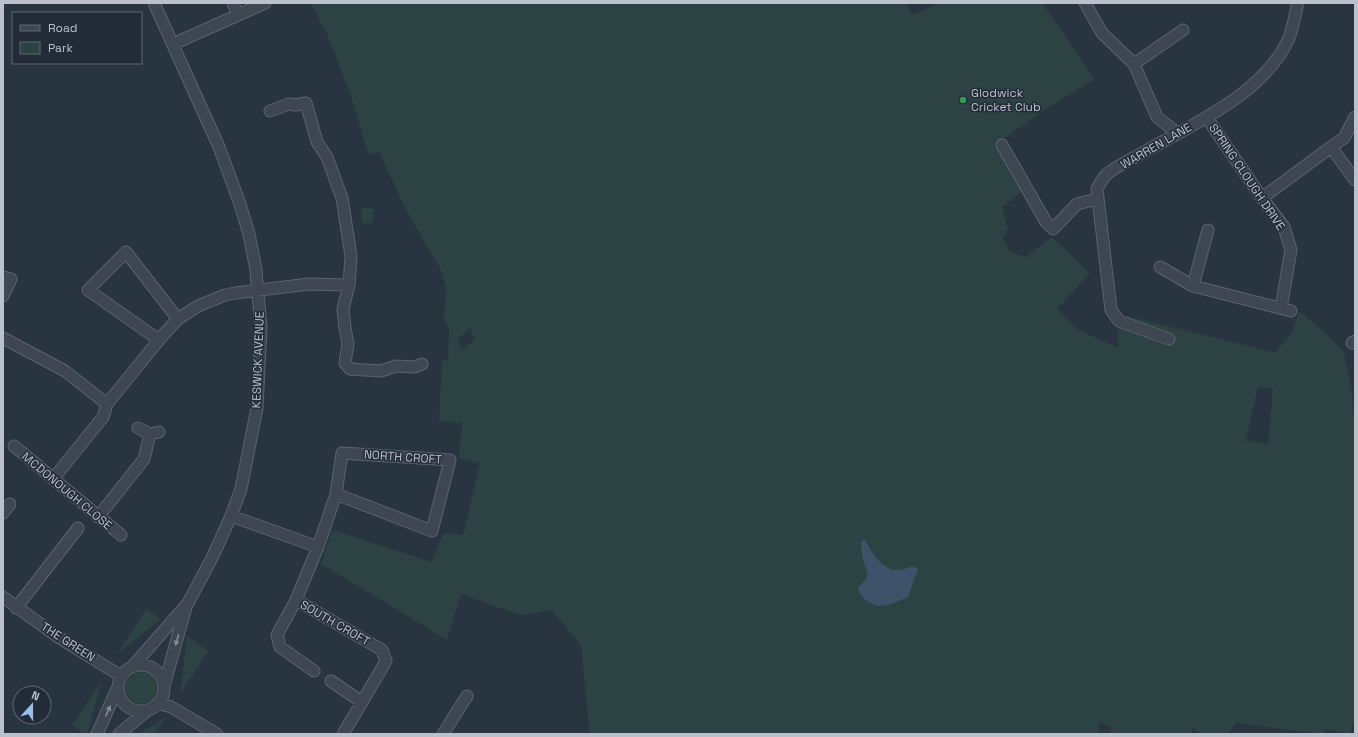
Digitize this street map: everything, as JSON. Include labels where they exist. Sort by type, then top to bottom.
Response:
[{"type":"street","name":"KESWICK AVENUE","points":[[154,3],[219,147],[240,204],[249,234],[258,291],[261,328],[257,408],[241,489],[231,516],[212,558],[188,603]]},
{"type":"street","points":[[233,3],[238,15]]},
{"type":"street","points":[[173,44],[265,3]]},
{"type":"street","points":[[1085,3],[1102,32],[1134,64],[1157,117],[1177,133]]},
{"type":"street","name":"WARREN LANE","points":[[1169,339],[1119,321],[1111,310],[1097,189],[1105,176],[1177,133],[1207,118],[1247,90],[1274,64],[1288,38],[1298,3]]},
{"type":"street","points":[[1134,64],[1183,30]]},
{"type":"street","points":[[270,111],[289,104],[295,105],[306,103],[316,142],[327,157],[342,198],[351,256],[349,285],[343,309],[348,344],[345,363],[350,369],[381,371],[396,366],[414,367],[422,364]]},
{"type":"street","points":[[1262,198],[1344,138],[1355,117]]},
{"type":"street","name":"SPRING CLOUGH DRIVE","points":[[1193,286],[1286,309],[1291,250],[1284,227],[1262,198],[1207,118]]},
{"type":"street","points":[[1002,145],[1046,222],[1053,229],[1077,204],[1097,199]]},
{"type":"street","points":[[1331,147],[1355,180]]},
{"type":"street","points":[[1160,267],[1193,286],[1208,230]]},
{"type":"street","points":[[159,340],[88,290],[126,252],[178,319]]},
{"type":"street","points":[[3,277],[11,279],[3,296]]},
{"type":"street","points":[[53,479],[103,417],[107,404],[178,319],[198,306],[225,295],[309,284],[349,285]]},
{"type":"street","points":[[3,338],[65,371],[107,404]]},
{"type":"street","points":[[98,516],[144,458],[155,433],[138,428]]},
{"type":"street","name":"MCDONOUGH CLOSE","points":[[14,446],[121,535]]},
{"type":"street","name":"NORTH CROFT","points":[[296,600],[318,547],[336,494],[342,453],[450,460],[432,531],[336,494]]},
{"type":"street","points":[[231,516],[318,547]]},
{"type":"street","points":[[16,608],[78,528]]},
{"type":"street","name":"THE GREEN","points":[[3,597],[16,608],[58,637],[121,676]]},
{"type":"street","name":"SOUTH CROFT","points":[[314,671],[280,647],[277,634],[296,600],[382,650],[386,661],[343,734]]},
{"type":"street","points":[[98,734],[118,687],[121,676],[132,667],[188,603]]},
{"type":"street","points":[[119,734],[158,703],[162,698],[164,686],[188,603]]},
{"type":"street","points":[[132,667],[146,666],[152,668],[158,673],[164,686]]},
{"type":"street","points":[[331,681],[362,702]]},
{"type":"street","points":[[118,687],[122,702],[127,707],[134,710],[149,710]]},
{"type":"street","points":[[443,734],[466,696]]},
{"type":"street","points":[[158,703],[171,707],[217,734]]},
{"type":"green space","points":[[311,3],[906,3],[912,15],[940,3],[1042,3],[1095,79],[1047,108],[995,145],[1026,189],[1002,207],[1008,229],[1003,239],[1010,252],[1025,257],[1052,237],[1090,273],[1057,309],[1077,329],[1118,348],[1118,314],[1277,353],[1293,330],[1299,311],[1326,333],[1344,352],[1352,393],[1353,415],[1355,419],[1355,716],[1350,734],[1325,729],[1324,734],[1236,723],[1228,734],[1208,734],[1196,731],[1192,725],[1191,734],[1111,734],[1111,727],[1099,722],[1098,734],[590,734],[581,646],[552,610],[520,615],[461,594],[447,640],[321,564],[332,530],[432,562],[443,533],[463,535],[480,463],[459,459],[462,423],[439,421],[442,362],[448,358],[449,327],[444,319],[446,288],[440,268],[409,216],[379,152],[369,155],[350,93],[328,36]],"holes":[[[470,328],[475,339],[462,350],[458,339]],[[1258,387],[1273,389],[1268,444],[1246,441]]]},
{"type":"green space","points":[[366,207],[373,209],[374,215],[373,222],[367,224],[362,223],[361,215],[362,209]]},
{"type":"green space","points":[[146,609],[161,619],[117,654]]},
{"type":"green space","points":[[187,636],[208,651],[180,695]]},
{"type":"green space","points":[[141,672],[147,673],[154,679],[157,688],[156,694],[150,701],[141,704],[135,703],[128,697],[125,688],[126,682],[132,675]]},
{"type":"green space","points":[[102,681],[87,734],[85,734],[72,725]]},
{"type":"green space","points":[[166,717],[154,734],[138,734]]},
{"type":"water","points":[[865,540],[878,560],[889,568],[896,570],[912,566],[918,569],[908,597],[892,604],[881,606],[871,604],[862,596],[858,587],[865,581],[868,573],[862,554],[861,542]]},
{"type":"place","name":"Glodwick Cricket Club","points":[[963,100]]}]
